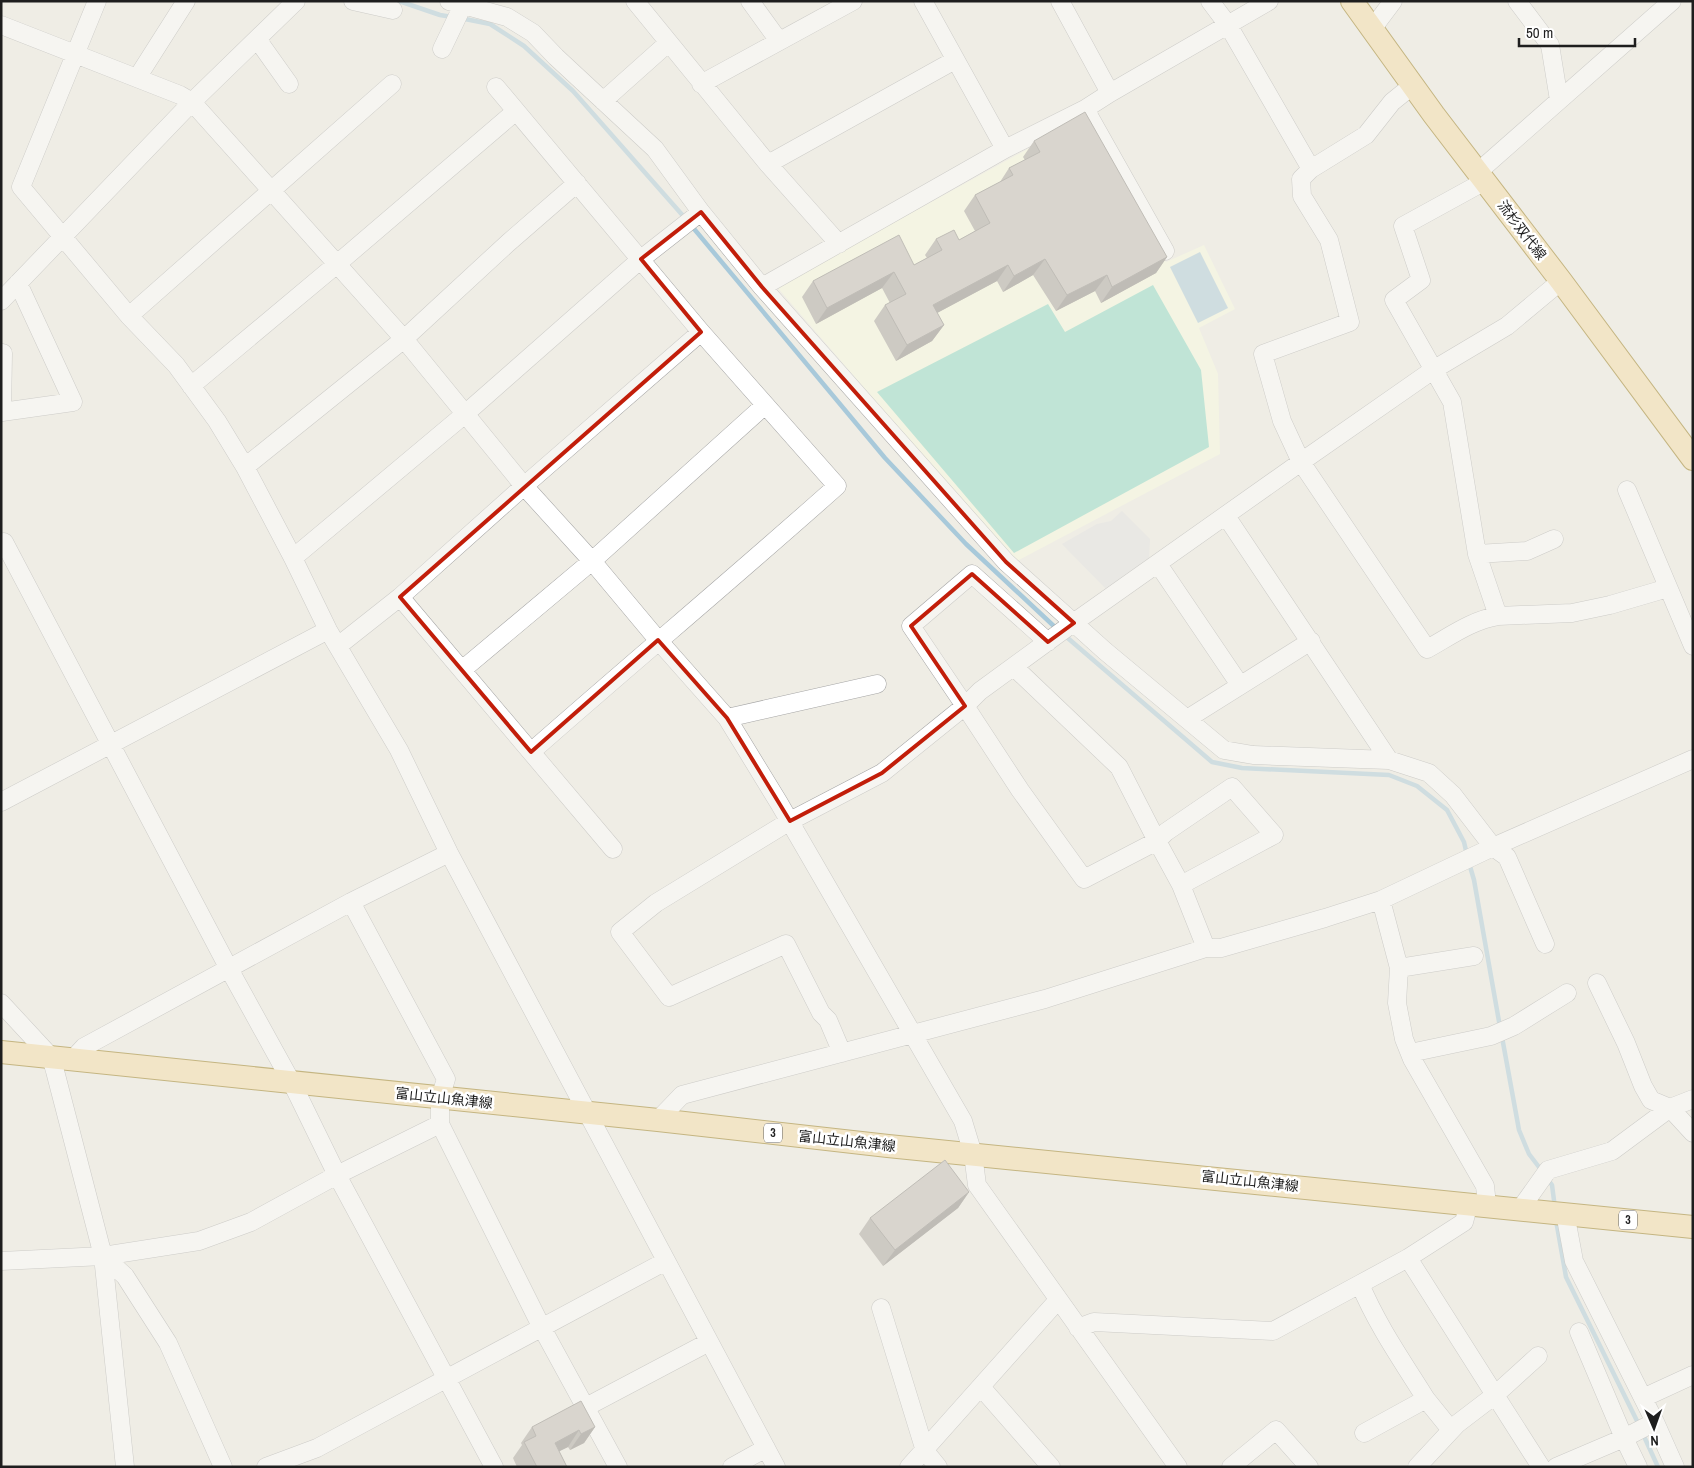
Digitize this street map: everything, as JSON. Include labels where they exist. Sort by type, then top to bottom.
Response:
[{"type":"main road","name":"流杉双代線","points":[[1352,1],[1412,85],[1693,459]]},
{"type":"main road","name":"富山立山魚津線","points":[[1,1052],[972,1154],[1522,1208],[1693,1227]]},
{"type":"street","points":[[97,1],[21,187],[129,316],[176,365],[217,421],[245,467],[328,630],[399,750],[449,853],[776,1467]]},
{"type":"street","points":[[137,78],[186,1]]},
{"type":"street","points":[[1,301],[192,102],[296,1]]},
{"type":"street","points":[[353,1],[393,10]]},
{"type":"street","points":[[498,1],[507,17]]},
{"type":"street","points":[[635,1],[768,164],[840,244]]},
{"type":"street","points":[[750,1],[779,41]]},
{"type":"street","points":[[701,84],[853,1]]},
{"type":"street","points":[[923,1],[1005,148]]},
{"type":"street","points":[[1060,1],[1110,93]]},
{"type":"street","points":[[1210,1],[1228,25],[1311,169]]},
{"type":"street","points":[[762,288],[1005,148],[1085,109],[1269,1]]},
{"type":"street","points":[[1372,29],[1393,1]]},
{"type":"street","points":[[1517,1],[1550,44],[1559,100]]},
{"type":"street","points":[[1498,616],[1476,554],[1452,402],[1394,300],[1421,280],[1403,226],[1481,177],[1559,100],[1672,1]]},
{"type":"street","points":[[442,50],[453,28],[458,5],[507,17],[533,33],[556,57],[655,149],[699,214],[762,288],[1006,562],[1072,625],[1224,750],[1253,755],[1389,760],[1429,773],[1453,795],[1486,850],[1507,857],[1545,944]]},
{"type":"street","points":[[1,25],[180,95],[192,102],[404,339],[524,486],[592,561],[726,718],[790,821],[963,1121],[972,1154],[977,1185],[1178,1467]]},
{"type":"street","points":[[257,38],[289,84]]},
{"type":"street","points":[[604,101],[668,43]]},
{"type":"street","points":[[768,164],[955,60]]},
{"type":"street","points":[[129,316],[392,84]]},
{"type":"street","points":[[1412,85],[1392,102],[1366,135],[1311,169],[1301,179],[1302,196],[1329,240],[1350,322],[1263,354],[1282,421],[1301,462],[1426,649],[1487,618],[1572,613],[1610,605],[1668,588]]},
{"type":"street","points":[[496,87],[701,332],[837,486],[531,752]]},
{"type":"street","points":[[1085,109],[1165,251]]},
{"type":"street","points":[[191,386],[338,264],[516,111]]},
{"type":"street","points":[[245,467],[404,339],[508,243],[577,184]]},
{"type":"street","points":[[293,558],[465,414],[641,259],[699,214]]},
{"type":"street","points":[[842,1053],[828,1020],[821,1013],[786,944],[669,997],[620,932],[656,903],[790,821],[882,773],[965,706],[980,691],[1050,640],[1433,370],[1507,326],[1561,281]]},
{"type":"street","points":[[1,353],[3,353],[2,412],[73,402],[18,283]]},
{"type":"street","points":[[338,646],[400,597],[701,332]]},
{"type":"street","points":[[462,670],[592,561],[765,405]]},
{"type":"street","points":[[1627,490],[1693,646]]},
{"type":"street","points":[[1226,516],[1389,760]]},
{"type":"street","points":[[1476,554],[1527,551],[1554,538]]},
{"type":"street","points":[[4,542],[494,1467]]},
{"type":"street","points":[[1158,564],[1240,685]]},
{"type":"street","points":[[1050,640],[972,574],[911,626],[1020,790],[1084,879],[1157,841],[1166,832],[1232,786],[1274,835],[1181,885]]},
{"type":"street","points":[[400,597],[613,849]]},
{"type":"street","points":[[1,802],[328,630]]},
{"type":"street","points":[[1187,719],[1311,641]]},
{"type":"street","points":[[1014,667],[1119,767],[1181,885],[1206,948]]},
{"type":"street","points":[[726,718],[877,684]]},
{"type":"street","points":[[658,1120],[682,1095],[1045,1000],[1206,948],[1221,948],[1381,900],[1486,850],[1693,759]]},
{"type":"street","points":[[73,1059],[84,1046],[228,967],[449,853]]},
{"type":"street","points":[[1078,1328],[1094,1322],[1273,1331],[1408,1258],[1464,1222],[1478,1204],[1485,1186],[1410,1053],[1404,1039],[1397,1003],[1399,968],[1381,900]]},
{"type":"street","points":[[351,902],[446,1079],[440,1098],[440,1124],[541,1326],[618,1467]]},
{"type":"street","points":[[1399,968],[1474,956]]},
{"type":"street","points":[[1597,983],[1626,1044],[1642,1086],[1651,1100],[1670,1108],[1693,1133]]},
{"type":"street","points":[[1410,1053],[1491,1036],[1510,1027],[1567,993]]},
{"type":"street","points":[[1,1003],[51,1057],[103,1256],[125,1467]]},
{"type":"street","points":[[1522,1208],[1544,1177],[1612,1151],[1670,1108],[1693,1099]]},
{"type":"street","points":[[1,1261],[103,1256],[199,1241],[251,1222],[338,1175],[440,1124]]},
{"type":"street","points":[[1558,1212],[1574,1261],[1643,1398],[1675,1467]]},
{"type":"street","points":[[103,1256],[125,1276],[168,1343],[223,1467]]},
{"type":"street","points":[[1408,1258],[1541,1467]]},
{"type":"street","points":[[266,1467],[317,1448],[541,1326],[666,1261]]},
{"type":"street","points":[[1360,1284],[1368,1304],[1394,1349],[1426,1399],[1451,1430]]},
{"type":"street","points":[[909,1467],[1058,1300]]},
{"type":"street","points":[[882,1308],[925,1451],[938,1467]]},
{"type":"street","points":[[1579,1332],[1628,1436],[1638,1467]]},
{"type":"street","points":[[586,1407],[709,1342]]},
{"type":"street","points":[[1422,1465],[1456,1424],[1495,1395],[1538,1356]]},
{"type":"street","points":[[1643,1398],[1693,1375]]},
{"type":"street","points":[[981,1387],[1051,1467]]},
{"type":"street","points":[[1364,1433],[1426,1399]]},
{"type":"street","points":[[1556,1467],[1628,1436],[1653,1423]]},
{"type":"street","points":[[1231,1467],[1276,1430],[1309,1467]]},
{"type":"street","points":[[732,1467],[766,1448]]},
{"type":"highlighted area","points":[[701,212],[762,287],[1006,562],[1074,623],[1048,642],[972,574],[911,626],[965,706],[882,773],[790,821],[727,718],[658,640],[531,752],[400,597],[701,332],[641,259]]},
{"type":"shaded area","points":[[1084,118],[1166,262],[1204,245],[1235,309],[1199,328],[1218,374],[1220,454],[1015,562],[777,287]]},
{"type":"shaded area","points":[[1122,511],[1150,539],[1149,560],[1107,590],[1062,544],[1097,524],[1111,521]]},
{"type":"green space","points":[[1153,285],[1201,370],[1209,447],[1014,553],[877,392],[1048,304],[1065,332]]},
{"type":"water","points":[[1200,252],[1228,308],[1198,323],[1170,267]]},
{"type":"building","points":[[1085,112],[1167,257],[1112,287],[1107,275],[1067,295],[1045,259],[1014,276],[1008,265],[933,305],[944,325],[907,345],[885,305],[906,294],[894,272],[827,308],[813,281],[899,235],[914,265],[942,250],[936,239],[954,230],[959,240],[990,223],[975,195],[1013,175],[1009,168],[1040,152],[1034,141]]},
{"type":"building","points":[[945,1160],[969,1192],[895,1250],[870,1218]]},
{"type":"building","points":[[581,1401],[595,1427],[581,1434],[579,1430],[555,1443],[567,1467],[537,1467],[524,1442],[536,1436],[532,1427]]},
{"type":"waterway","points":[[399,1],[440,15],[452,17]]},
{"type":"waterway","points":[[460,18],[490,24],[524,46],[573,91],[685,218]]},
{"type":"waterway","points":[[690,224],[885,458],[966,544],[1057,629]]},
{"type":"waterway","points":[[1063,634],[1212,762],[1242,768],[1389,775],[1417,786],[1447,810],[1464,842],[1467,855]]},
{"type":"waterway","points":[[1469,863],[1474,880],[1500,1027]]},
{"type":"waterway","points":[[1502,1037],[1519,1130],[1529,1154],[1542,1171]]},
{"type":"waterway","points":[[1546,1177],[1552,1185],[1555,1208]]},
{"type":"waterway","points":[[1556,1220],[1566,1277],[1639,1425]]},
{"type":"waterway","points":[[1642,1432],[1658,1467]]}]
